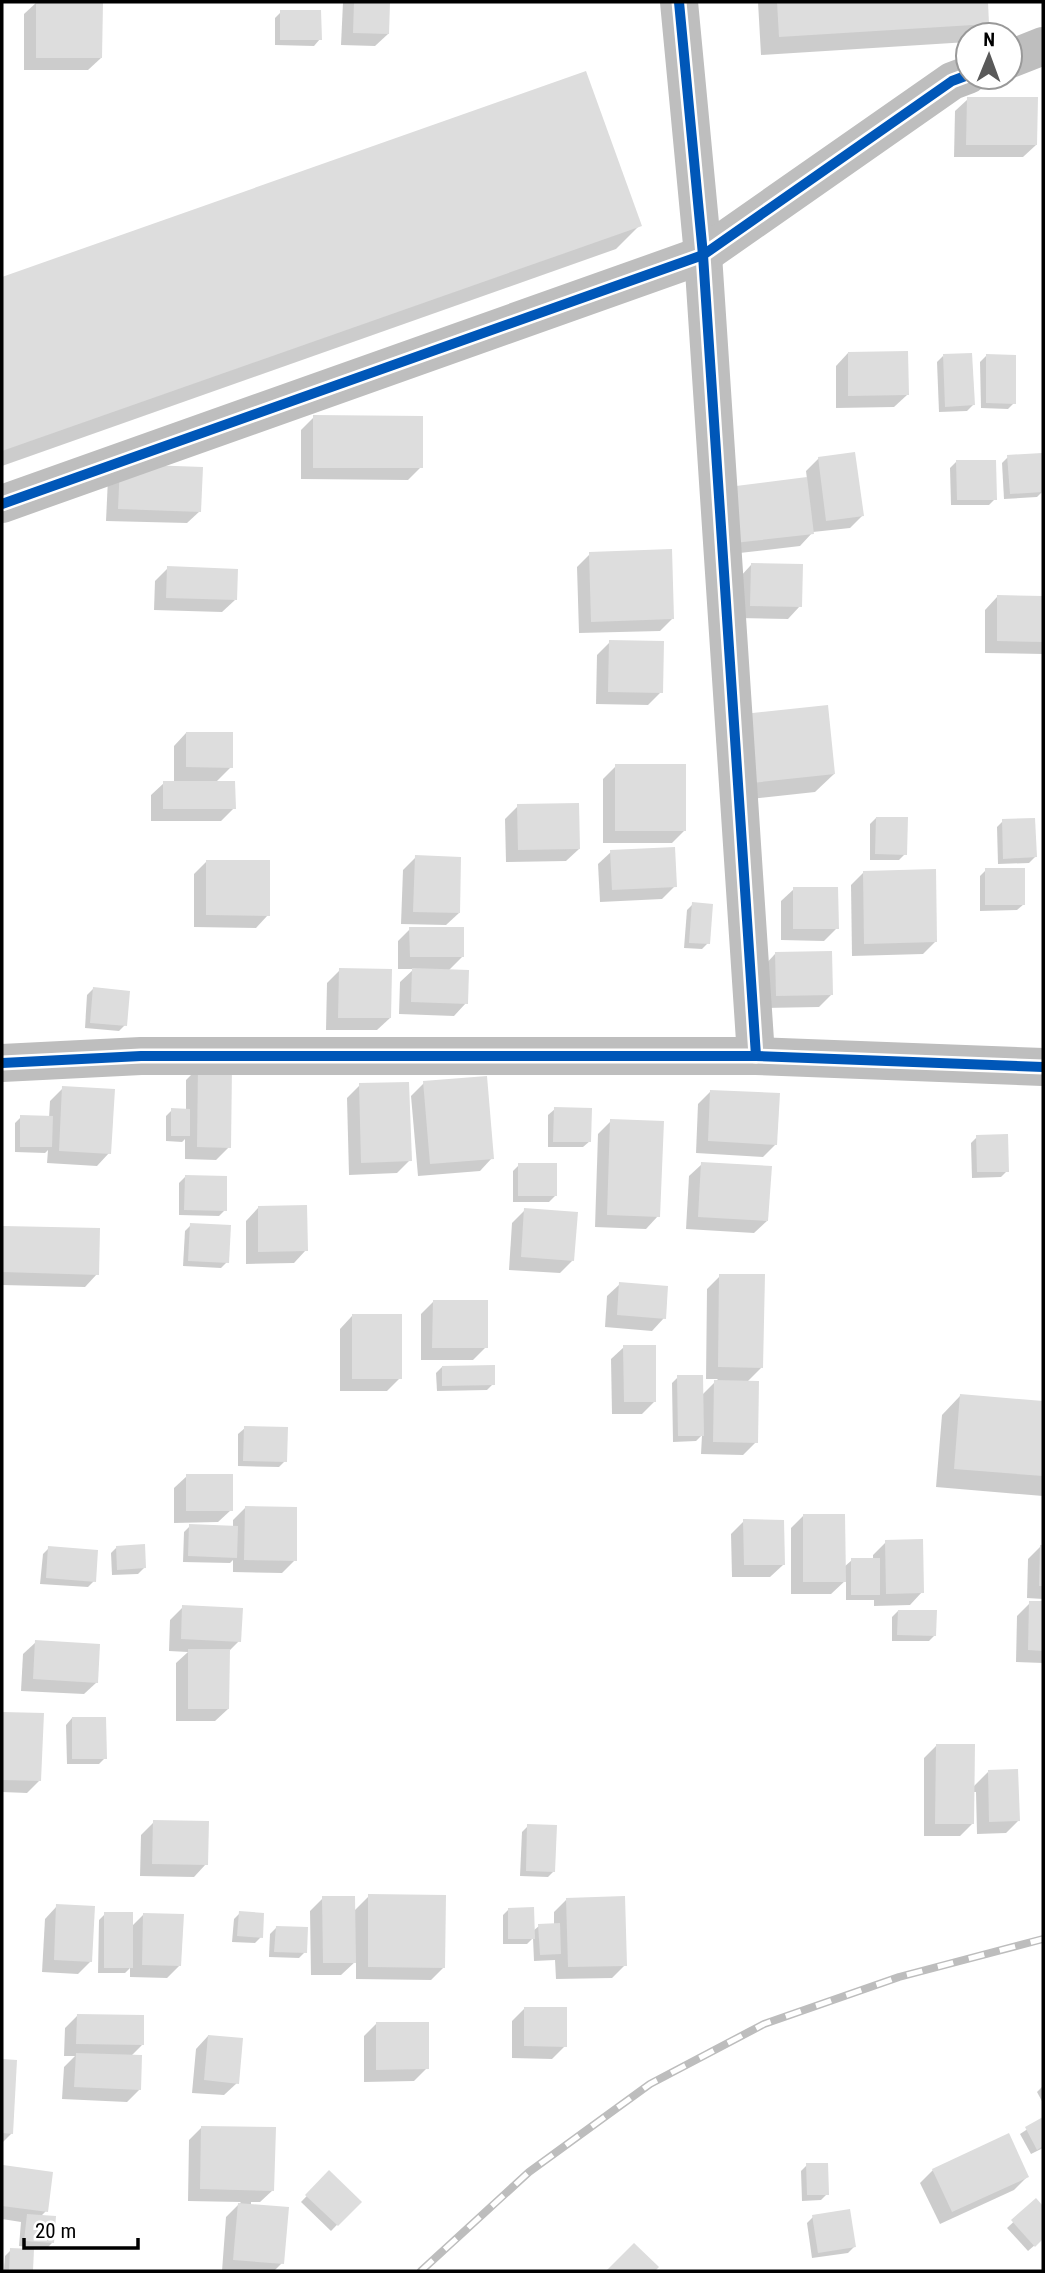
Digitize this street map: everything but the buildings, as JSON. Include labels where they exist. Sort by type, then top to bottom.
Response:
[{"type":"street","points":[[679,2],[703,255],[756,1056]]},
{"type":"street","points":[[1024,53],[1043,46]]},
{"type":"street","points":[[2,503],[703,255],[954,80]]},
{"type":"street","points":[[2,1063],[141,1056],[756,1056],[1043,1067]]},
{"type":"railway","points":[[421,2271],[529,2172],[650,2084],[764,2024],[899,1977],[1043,1939]]},
{"type":"cycle path","points":[[679,2],[703,255],[756,1056]]},
{"type":"cycle path","points":[[2,504],[703,255],[954,80]]},
{"type":"cycle path","points":[[2,1063],[141,1056],[756,1056],[1043,1067]]}]
